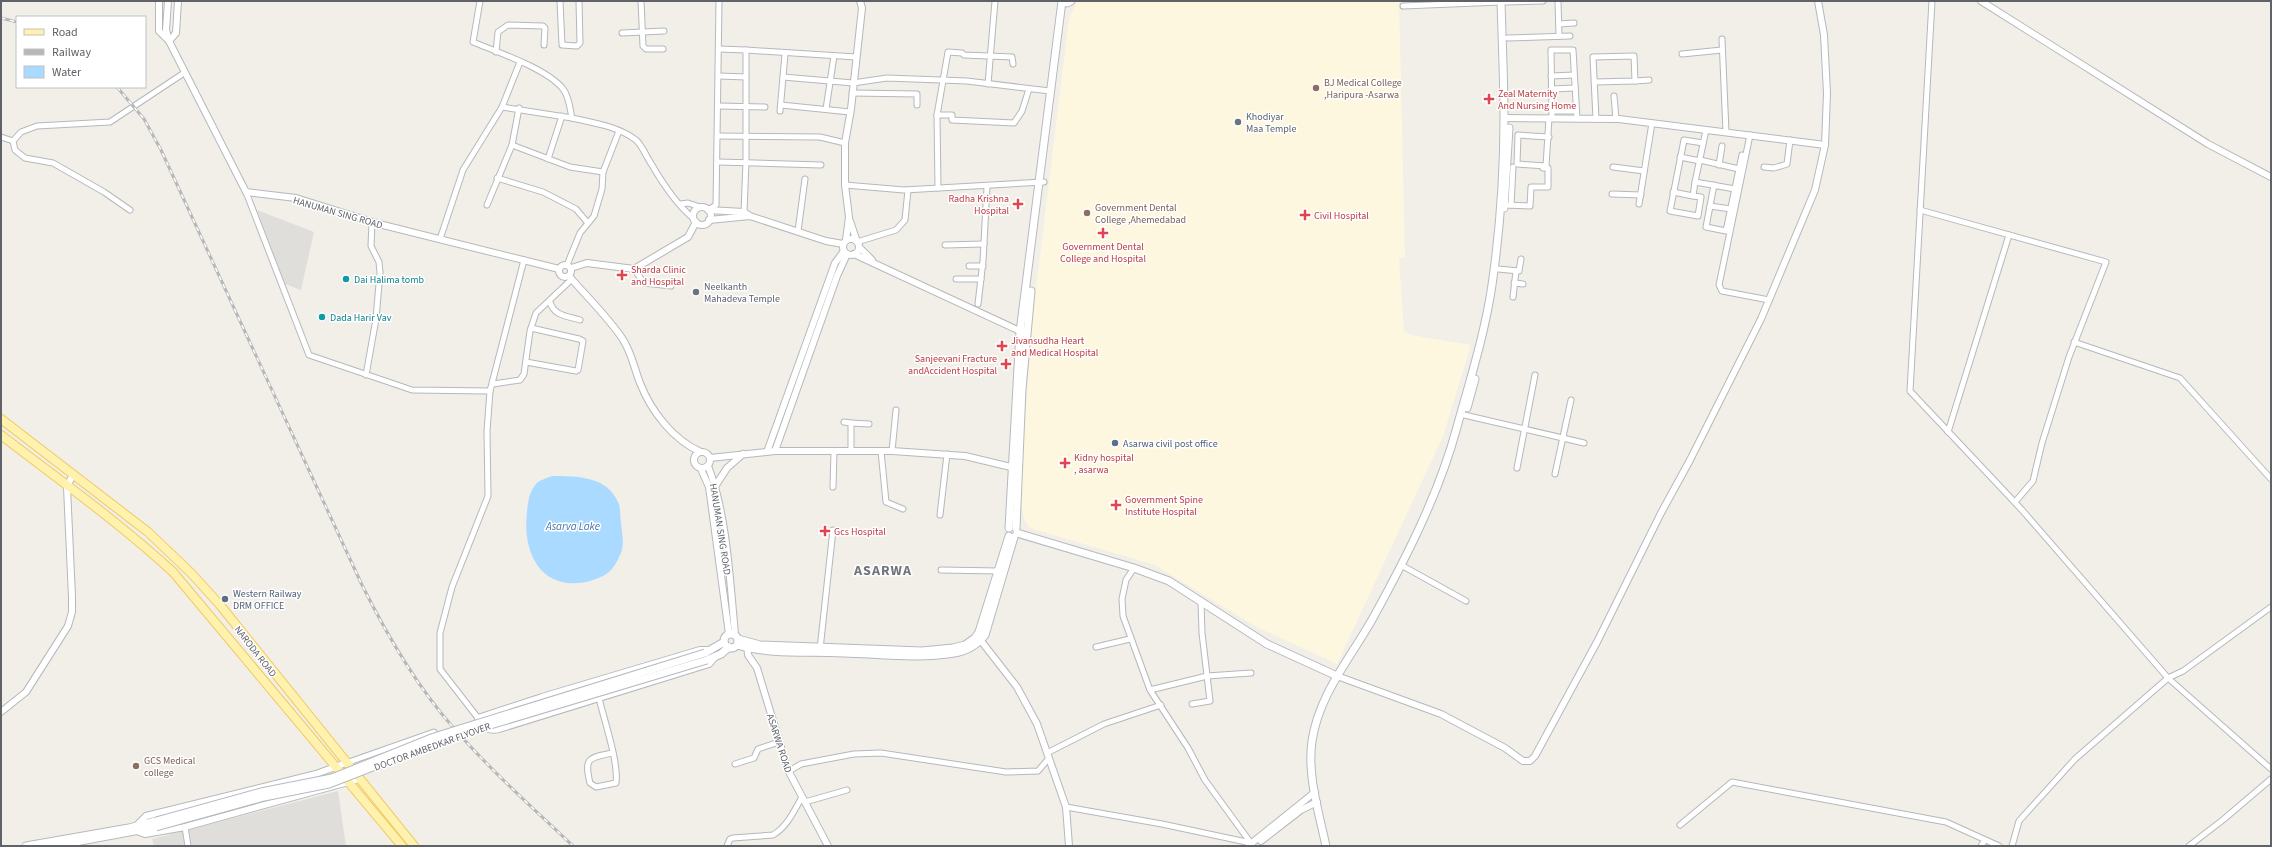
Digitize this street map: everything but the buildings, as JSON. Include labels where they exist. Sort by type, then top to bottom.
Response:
[{"type":"main road","points":[[1463,414],[1485,325],[1492,286],[1500,208],[1507,118],[1506,38],[1503,1]]},
{"type":"main road","points":[[1326,846],[1315,792],[1311,759],[1313,734],[1323,701],[1336,676],[1368,628],[1401,565],[1430,502],[1463,414],[1490,322],[1508,205],[1510,167],[1503,1]]},
{"type":"main road","points":[[1042,183],[1050,91],[1066,2]]},
{"type":"main road","points":[[726,645],[726,636],[735,638],[750,646],[914,653],[955,653],[966,650],[988,627],[1013,532],[1014,468],[1023,333],[1057,60],[1066,2]]},
{"type":"main road","name":"NARODA ROAD","points":[[1,419],[148,532],[191,573],[220,605],[414,846]]},
{"type":"main road","name":"NARODA ROAD","points":[[1,435],[67,487],[134,536],[173,572],[402,846]]},
{"type":"main road","points":[[1013,532],[1134,568],[1170,581],[1201,603],[1274,647],[1336,676]]},
{"type":"main road","points":[[979,638],[998,571],[1013,532]]},
{"type":"main road","points":[[708,654],[715,657],[735,638]]},
{"type":"main road","points":[[708,654],[726,645]]},
{"type":"main road","name":"DOCTOR AMBEDKAR FLYOVER","points":[[136,828],[156,824],[261,792],[332,778],[434,737],[708,654]]},
{"type":"main road","points":[[26,846],[136,828]]},
{"type":"main road","points":[[54,846],[136,828]]},
{"type":"street","points":[[159,1],[159,31],[169,41]]},
{"type":"street","points":[[168,1],[166,30],[169,41],[246,192],[309,355],[412,390],[490,391]]},
{"type":"street","points":[[169,41],[176,33],[178,1]]},
{"type":"street","points":[[480,1],[473,42],[535,68],[564,90],[572,118]]},
{"type":"street","points":[[560,1],[562,45],[577,46],[580,43],[579,1]]},
{"type":"street","points":[[641,1],[643,46],[646,49],[663,49]]},
{"type":"street","points":[[708,210],[716,205],[718,162],[719,1]]},
{"type":"street","points":[[854,254],[858,245],[849,217],[845,185],[845,143],[850,112],[861,4],[864,1]]},
{"type":"street","points":[[988,84],[995,1]]},
{"type":"street","points":[[1403,6],[1503,1],[1543,1]]},
{"type":"street","points":[[1558,1],[1559,36]]},
{"type":"street","points":[[1336,676],[1434,710],[1505,748],[1520,759],[1527,761],[1533,759],[1597,642],[1661,513],[1690,460],[1769,300],[1815,190],[1825,145],[1827,93],[1825,42],[1818,1]]},
{"type":"street","points":[[1932,1],[1910,391],[2015,502],[2168,678],[2271,769]]},
{"type":"street","points":[[1981,1],[2208,144],[2271,177]]},
{"type":"street","points":[[1559,24],[1574,23]]},
{"type":"street","points":[[496,52],[496,37],[498,32],[508,25],[543,26],[545,28],[544,45]]},
{"type":"street","points":[[622,33],[664,31]]},
{"type":"street","points":[[1506,38],[1570,36]]},
{"type":"street","points":[[1722,39],[1726,132]]},
{"type":"street","points":[[719,50],[746,50],[785,54],[856,57]]},
{"type":"street","points":[[746,50],[747,214]]},
{"type":"street","points":[[1549,137],[1518,135],[1517,164],[1546,166],[1549,137],[1551,116],[1551,50],[1573,50],[1577,118]]},
{"type":"street","points":[[1682,54],[1722,50]]},
{"type":"street","points":[[938,188],[937,115],[948,52],[962,53],[964,55],[1012,57],[1013,64]]},
{"type":"street","points":[[780,111],[785,54]]},
{"type":"street","points":[[826,109],[834,56]]},
{"type":"street","points":[[1596,119],[1592,57],[1634,56],[1635,81]]},
{"type":"street","points":[[440,239],[463,170],[502,106],[520,62]]},
{"type":"street","points":[[13,141],[21,132],[37,126],[110,122],[184,73]]},
{"type":"street","points":[[1551,76],[1574,75]]},
{"type":"street","points":[[719,76],[746,78]]},
{"type":"street","points":[[783,77],[853,83],[887,78],[988,84],[1050,91]]},
{"type":"street","points":[[1594,82],[1649,80]]},
{"type":"street","points":[[1552,89],[1575,88]]},
{"type":"street","points":[[937,115],[952,115],[952,120],[1014,122],[1022,111],[1029,89]]},
{"type":"street","points":[[852,93],[917,94],[917,105]]},
{"type":"street","points":[[1614,96],[1616,119]]},
{"type":"street","points":[[781,105],[850,112]]},
{"type":"street","points":[[502,106],[606,125],[637,140],[665,186],[681,204],[683,210],[695,220],[704,224],[709,220],[747,214]]},
{"type":"street","points":[[718,106],[765,107]]},
{"type":"street","points":[[487,205],[512,145],[519,108]]},
{"type":"street","points":[[1551,116],[1576,111]]},
{"type":"street","points":[[548,159],[562,116]]},
{"type":"street","points":[[1507,118],[1551,116],[1616,119],[1825,145]]},
{"type":"street","points":[[1639,204],[1652,123]]},
{"type":"street","points":[[1693,196],[1706,130]]},
{"type":"street","points":[[619,131],[603,172],[602,189],[594,216],[580,233],[569,266],[571,277],[623,339],[630,352],[640,383],[649,401],[658,416],[686,446],[695,465],[701,469],[709,487],[720,561],[735,638]]},
{"type":"street","points":[[1750,135],[1719,285],[1722,292],[1732,295],[1769,300]]},
{"type":"street","points":[[718,136],[820,137],[845,143]]},
{"type":"street","points":[[1,137],[13,141]]},
{"type":"street","points":[[1673,192],[1701,197],[1698,216],[1670,211],[1673,192],[1684,140],[1703,143]]},
{"type":"street","points":[[1764,167],[1774,168],[1787,164],[1790,140]]},
{"type":"street","points":[[13,141],[15,150],[25,158],[53,163],[104,192],[130,210]]},
{"type":"street","points":[[512,145],[570,167],[603,172]]},
{"type":"street","points":[[1719,165],[1722,146]]},
{"type":"street","points":[[1714,185],[1706,228],[1726,231],[1742,155]]},
{"type":"street","points":[[1680,157],[1739,170]]},
{"type":"street","points":[[718,162],[821,165]]},
{"type":"street","points":[[1508,205],[1530,206],[1531,187],[1548,187],[1548,168],[1510,167]]},
{"type":"street","points":[[1612,167],[1644,171]]},
{"type":"street","points":[[497,178],[543,192],[576,209],[588,222]]},
{"type":"street","points":[[798,230],[805,179]]},
{"type":"street","points":[[1695,182],[1735,189]]},
{"type":"street","points":[[845,185],[908,190],[1042,183]]},
{"type":"street","points":[[978,304],[984,244],[987,187]]},
{"type":"street","points":[[858,245],[896,230],[905,220],[908,190]]},
{"type":"street","name":"HANUMAN SING ROAD","points":[[246,192],[296,198],[372,222],[559,269]]},
{"type":"street","points":[[1612,194],[1641,195]]},
{"type":"street","points":[[681,204],[688,202],[708,210],[747,214],[798,230],[826,241],[844,242],[850,238],[874,263]]},
{"type":"street","points":[[1710,206],[1731,209]]},
{"type":"street","points":[[571,277],[561,276],[559,269],[563,265],[569,266],[587,263],[634,269],[688,237],[695,220],[695,210],[700,207]]},
{"type":"street","points":[[708,210],[710,215],[709,220]]},
{"type":"street","points":[[1920,210],[2106,262],[2074,342],[2042,443],[2033,481],[2015,502]]},
{"type":"street","points":[[775,451],[845,253],[844,242],[849,217]]},
{"type":"street","points":[[366,375],[376,319],[380,272],[379,262],[371,246],[372,222]]},
{"type":"street","points":[[1948,432],[2009,235]]},
{"type":"street","points":[[946,245],[984,244]]},
{"type":"street","points":[[845,253],[854,254],[1023,333]]},
{"type":"street","points":[[767,452],[835,263],[845,253]]},
{"type":"street","points":[[1513,297],[1516,271],[1519,271],[1521,258]]},
{"type":"street","points":[[524,260],[490,391],[486,431],[488,496],[452,587],[440,634],[440,669],[487,730],[491,731],[709,664],[715,657]]},
{"type":"street","points":[[969,266],[982,266]]},
{"type":"street","points":[[634,269],[644,283],[671,286]]},
{"type":"street","points":[[1498,270],[1516,271]]},
{"type":"street","points":[[493,384],[520,380],[524,374],[531,328],[536,313],[550,302],[571,277]]},
{"type":"street","points":[[956,279],[981,279]]},
{"type":"street","points":[[1514,284],[1523,284]]},
{"type":"street","points":[[550,302],[552,310],[559,314],[580,320]]},
{"type":"street","points":[[526,362],[576,371],[578,370],[583,346],[583,341],[579,339],[531,328]]},
{"type":"street","points":[[2074,342],[2180,378],[2271,479]]},
{"type":"street","points":[[1517,468],[1523,430],[1535,375]]},
{"type":"street","points":[[1555,474],[1571,400]]},
{"type":"street","points":[[892,451],[896,410]]},
{"type":"street","points":[[1463,414],[1523,430],[1584,443]]},
{"type":"street","points":[[844,422],[869,424]]},
{"type":"street","points":[[851,451],[852,423]]},
{"type":"street","points":[[686,446],[706,454],[710,458]]},
{"type":"street","points":[[710,458],[775,451],[892,451],[965,456],[1014,468]]},
{"type":"street","points":[[833,487],[834,451]]},
{"type":"street","points":[[881,451],[886,502],[903,509]]},
{"type":"street","points":[[693,460],[696,454],[701,452]]},
{"type":"street","points":[[716,485],[727,468],[743,454]]},
{"type":"street","points":[[940,515],[947,454]]},
{"type":"street","points":[[701,469],[708,466],[710,458]]},
{"type":"street","name":"HANUMAN SING ROAD","points":[[708,466],[716,485],[727,560],[735,638]]},
{"type":"street","points":[[1,712],[26,692],[68,626],[72,612],[72,597],[67,487],[73,474]]},
{"type":"street","points":[[820,649],[833,530]]},
{"type":"street","points":[[720,561],[727,560]]},
{"type":"street","points":[[1401,565],[1466,601]]},
{"type":"street","points":[[1134,568],[1126,580],[1122,599],[1123,616],[1130,639],[1150,690],[1161,705],[1205,780],[1252,845]]},
{"type":"street","points":[[941,570],[998,571]]},
{"type":"street","points":[[1192,704],[1210,701],[1201,603]]},
{"type":"street","points":[[2012,846],[2019,821],[2075,759],[2168,678],[2184,671],[2271,607]]},
{"type":"street","points":[[979,638],[1017,687],[1037,724],[1066,807],[1068,846]]},
{"type":"street","points":[[1096,647],[1130,639]]},
{"type":"street","name":"ASARWA ROAD","points":[[750,646],[751,659],[757,668],[789,771],[828,846]]},
{"type":"street","points":[[478,718],[542,697],[700,650],[708,654]]},
{"type":"street","points":[[1150,690],[1207,676],[1251,674]]},
{"type":"street","points":[[599,698],[612,753],[617,777],[616,783],[596,787],[590,783],[587,768],[588,762],[592,757],[612,753]]},
{"type":"street","points":[[789,771],[801,764],[854,754],[881,753],[1006,772],[1038,771],[1048,755],[1104,724],[1161,705]]},
{"type":"street","points":[[359,779],[185,827],[145,834],[136,828],[146,816],[335,767],[434,732]]},
{"type":"street","points":[[735,764],[754,758],[758,750],[779,742]]},
{"type":"street","points":[[2189,846],[2271,779]]},
{"type":"street","points":[[1680,824],[1732,782],[1946,822],[1999,846]]},
{"type":"street","points":[[727,846],[730,839],[733,838],[773,835],[779,832],[804,800],[847,790]]},
{"type":"street","points":[[1252,845],[1315,792]]},
{"type":"street","points":[[1066,807],[1162,824],[1252,845],[1301,810],[1317,802]]},
{"type":"street","points":[[185,827],[188,846]]},
{"type":"street","points":[[1982,846],[1985,840]]},
{"type":"shaded area","name":"Civil Hospital","points":[[1077,1],[1399,1],[1405,257],[1399,259],[1404,331],[1411,335],[1471,345],[1443,436],[1337,664],[1255,626],[1155,565],[1030,528],[1024,519],[1020,494],[1032,322],[1069,19]]},
{"type":"shaded area","points":[[257,210],[314,232],[301,290],[285,284]]},
{"type":"shaded area","points":[[338,791],[346,846],[154,846],[152,839]]},
{"type":"water","name":"Asarva Lake","points":[[552,476],[581,477],[599,482],[613,493],[618,502],[623,539],[622,551],[615,565],[605,575],[590,581],[573,583],[559,581],[548,576],[539,567],[532,555],[526,528],[529,497],[537,483]]},
{"type":"railway","points":[[1,18],[16,22]]},
{"type":"railway","points":[[118,88],[144,119],[161,150],[362,585],[402,658],[426,693],[466,742],[511,788],[573,846]]},
{"type":"place","name":"BJ Medical College ,Haripura -Asarwa","points":[[1316,88]]},
{"type":"place","name":"Zeal Maternity And Nursing Home","points":[[1489,99]]},
{"type":"place","name":"Khodiyar Maa Temple","points":[[1238,122]]},
{"type":"place","name":"Radha Krishna Hospital","points":[[1018,204]]},
{"type":"place","name":"Government Dental College ,Ahemedabad","points":[[1087,213]]},
{"type":"place","name":"Civil Hospital","points":[[1305,215]]},
{"type":"place","name":"Government Dental College and Hospital","points":[[1103,233]]},
{"type":"place","name":"Sharda Clinic and Hospital","points":[[622,275]]},
{"type":"place","name":"Dai Halima tomb","points":[[346,279]]},
{"type":"place","name":"Neelkanth Mahadeva Temple","points":[[696,292]]},
{"type":"place","name":"Dada Harir Vav","points":[[322,317]]},
{"type":"place","name":"Jivansudha Heart and Medical Hospital","points":[[1002,346]]},
{"type":"place","name":"Sanjeevani Fracture andAccident Hospital","points":[[1006,364]]},
{"type":"place","name":"Asarwa civil post office","points":[[1115,443]]},
{"type":"place","name":"Kidny hospital , asarwa","points":[[1065,463]]},
{"type":"place","name":"Government Spine Institute Hospital","points":[[1116,505]]},
{"type":"place","name":"Gcs Hospital","points":[[825,531]]},
{"type":"place","name":"Western Railway DRM OFFICE","points":[[225,599]]},
{"type":"place","name":"GCS Medical college","points":[[136,766]]},
{"type":"district","name":"ASARWA","points":[[883,570]]}]
